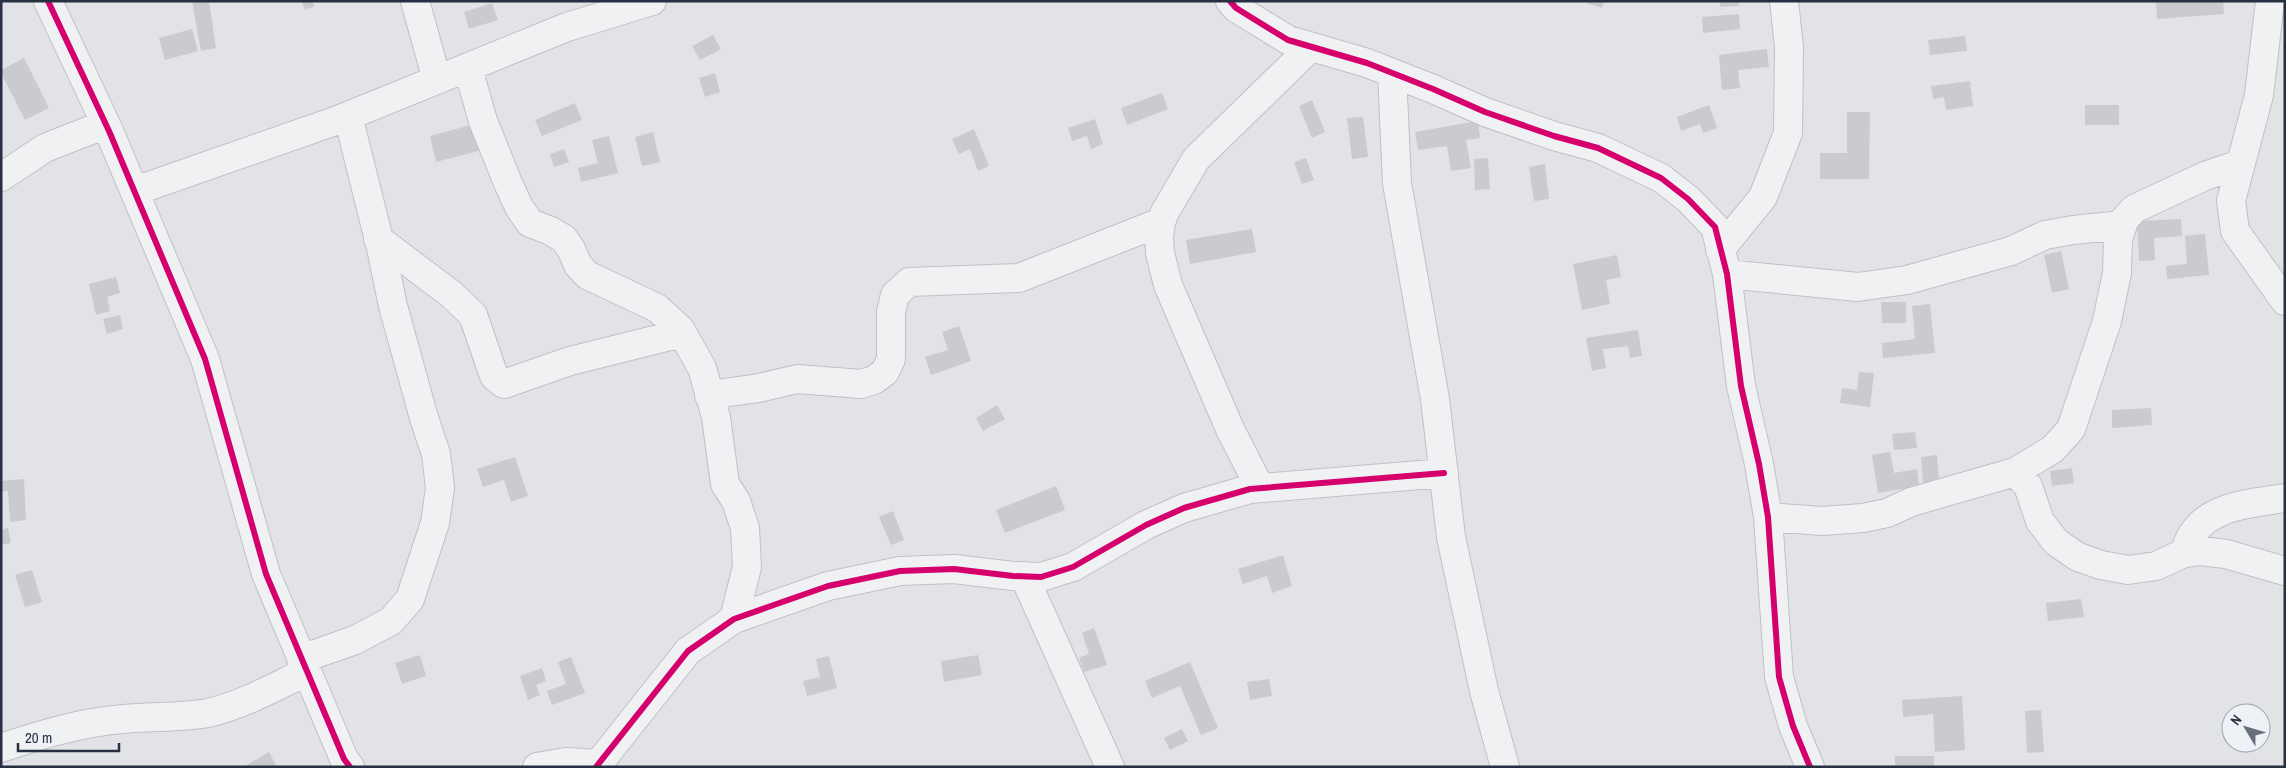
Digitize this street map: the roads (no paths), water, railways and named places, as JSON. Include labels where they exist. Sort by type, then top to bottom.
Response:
[{"type":"street","points":[[48,1],[106,124],[205,359],[266,574],[303,665],[344,759],[350,767]]},
{"type":"street","points":[[415,1],[437,80]]},
{"type":"street","points":[[135,191],[348,116],[567,27],[652,1]]},
{"type":"street","points":[[1230,1],[1236,8],[1288,40],[1392,73],[1485,112],[1554,136],[1598,148],[1661,178],[1688,199],[1715,227],[1724,262],[1741,386],[1760,464],[1768,517],[1779,677],[1793,726],[1810,767]]},
{"type":"street","points":[[1724,262],[1763,197],[1788,133],[1788,47],[1784,1]]},
{"type":"street","points":[[2270,1],[2276,41],[2259,95],[2231,201],[2236,230],[2285,301]]},
{"type":"street","points":[[1260,488],[1230,429],[1168,285],[1160,253],[1159,237],[1161,222],[1196,159],[1311,47]]},
{"type":"street","points":[[468,68],[484,121],[508,183],[519,207],[530,223],[551,231],[564,239],[578,265],[588,275],[657,308],[682,333],[702,368],[716,417],[724,484],[736,501],[745,528],[747,567],[734,619]]},
{"type":"street","points":[[1392,73],[1397,183],[1435,399],[1451,538],[1484,691],[1505,767]]},
{"type":"street","points":[[1,748],[60,730],[122,719],[178,717],[207,713],[234,706],[303,665],[391,621],[410,599],[434,523],[440,488],[436,454],[393,306],[348,116]]},
{"type":"street","points":[[3,169],[45,148],[106,124]]},
{"type":"street","points":[[1768,517],[1822,521],[1863,518],[1887,513],[1911,502],[2015,472],[2053,449],[2071,429],[2107,321],[2117,273],[2118,240],[2124,220],[2134,209],[2205,176],[2240,164]]},
{"type":"street","points":[[709,394],[759,388],[797,379],[861,384],[874,380],[885,372],[891,359],[891,312],[895,295],[909,282],[1019,278],[1161,222]]},
{"type":"street","points":[[1724,262],[1858,287],[1907,280],[2011,251],[2044,235],[2073,230],[2123,226]]},
{"type":"street","points":[[378,239],[451,294],[473,315],[494,376],[504,384],[570,361],[682,333]]},
{"type":"street","points":[[2015,472],[2028,486],[2040,521],[2056,542],[2078,558],[2128,570],[2156,566],[2184,553],[2200,551],[2226,554],[2285,571]]},
{"type":"street","points":[[537,767],[566,762],[597,765],[688,651],[734,619],[828,586],[900,571],[954,569],[1041,577],[1073,567],[1146,524],[1184,508],[1250,489],[1444,473]]},
{"type":"street","points":[[2184,553],[2192,535],[2206,519],[2223,510],[2285,498]]},
{"type":"street","points":[[1024,576],[1110,767]]}]
